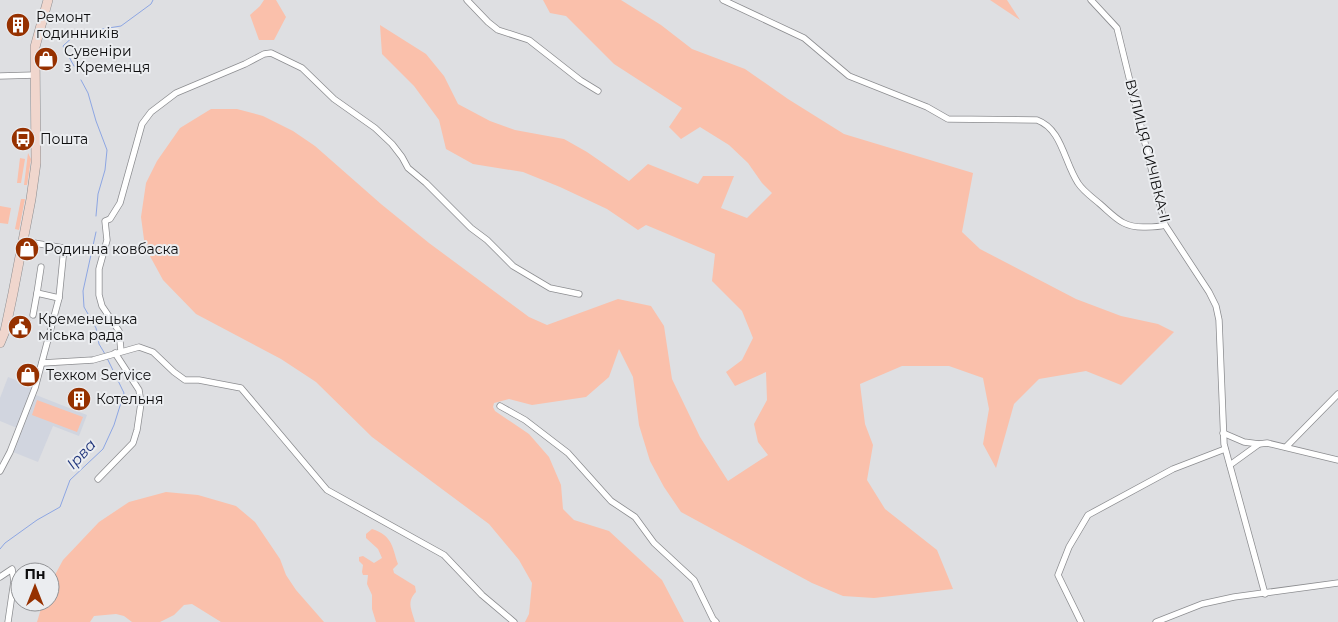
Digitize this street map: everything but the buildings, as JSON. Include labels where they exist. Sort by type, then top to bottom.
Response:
[{"type":"main road","points":[[0,343],[5,331],[31,199],[36,163],[35,47],[48,0]]},
{"type":"street","points":[[467,0],[498,30],[529,40],[580,80],[598,91]]},
{"type":"street","points":[[723,0],[804,38],[849,76],[926,107],[948,119],[1037,120],[1046,123],[1057,138],[1078,183],[1114,217],[1124,225],[1134,228],[1165,225]]},
{"type":"street","name":"ВУЛИЦЯ СИЧІВКА-II","points":[[1091,0],[1116,28],[1165,225],[1209,292],[1216,306],[1219,320],[1225,449],[1265,594]]},
{"type":"street","points":[[98,479],[133,443],[139,421],[141,403],[139,390],[116,353],[119,331],[102,306],[99,295],[99,269],[107,240],[105,221],[110,219],[120,203],[142,124],[151,112],[176,93],[264,54],[271,53],[302,68],[334,99],[375,128],[402,156],[408,168],[513,266],[550,288],[579,294]]},
{"type":"street","points":[[0,76],[35,75]]},
{"type":"street","points":[[0,471],[21,426],[42,364],[59,298],[64,248],[22,240]]},
{"type":"street","points":[[33,315],[41,267]]},
{"type":"street","points":[[37,293],[59,298]]},
{"type":"street","points":[[42,364],[93,360],[139,347],[153,352],[185,380],[199,380],[240,388],[327,490],[444,555],[482,595],[514,622]]},
{"type":"street","points":[[1286,447],[1338,394]]},
{"type":"street","points":[[500,406],[525,420],[568,453],[611,500],[635,516],[654,543],[694,580],[716,622]]},
{"type":"street","points":[[1224,433],[1244,442],[1266,443],[1338,460]]},
{"type":"street","points":[[1230,465],[1259,444]]},
{"type":"street","points":[[1081,622],[1058,575],[1069,547],[1088,515],[1173,469],[1225,449]]},
{"type":"street","points":[[0,577],[12,569],[14,581],[8,622]]},
{"type":"street","points":[[1156,622],[1202,604],[1234,597],[1338,583]]},
{"type":"shaded area","points":[[264,0],[276,0],[286,17],[274,40],[259,40],[250,15]]},
{"type":"shaded area","points":[[543,0],[621,0],[661,25],[692,49],[745,69],[844,134],[973,173],[962,232],[980,249],[1076,299],[1121,316],[1158,324],[1174,332],[1121,385],[1086,371],[1039,379],[1014,404],[996,468],[983,444],[989,409],[983,378],[949,366],[902,366],[860,384],[865,424],[873,445],[867,480],[885,509],[937,550],[953,589],[874,598],[843,596],[812,583],[681,512],[664,487],[650,461],[639,425],[633,377],[619,349],[609,377],[586,397],[532,405],[509,399],[494,403],[493,407],[495,411],[529,434],[549,457],[561,485],[563,509],[574,520],[609,531],[662,580],[684,622],[525,622],[529,614],[532,583],[519,560],[489,524],[372,437],[316,382],[281,359],[196,314],[163,280],[145,247],[141,217],[146,183],[157,161],[180,128],[211,109],[237,109],[263,116],[293,131],[315,146],[429,243],[529,317],[547,325],[618,299],[651,306],[664,326],[672,379],[700,437],[728,481],[768,455],[758,442],[754,424],[767,400],[766,372],[735,386],[726,372],[742,360],[753,338],[742,311],[712,281],[715,254],[646,225],[638,230],[607,209],[523,172],[473,164],[446,149],[439,120],[414,86],[382,54],[380,25],[426,54],[444,76],[458,104],[490,121],[515,130],[564,139],[587,152],[629,181],[648,164],[698,184],[703,176],[734,176],[721,208],[747,218],[772,193],[762,183],[748,163],[729,145],[700,127],[681,139],[669,127],[682,108],[614,64],[566,16],[550,13]]},
{"type":"shaded area","points":[[990,0],[1007,0],[1020,20]]},
{"type":"shaded area","points":[[28,153],[31,159],[27,185],[24,185]]},
{"type":"shaded area","points":[[20,158],[25,159],[21,183],[17,183]]},
{"type":"shaded area","points":[[21,199],[25,199],[19,230],[15,229]]},
{"type":"shaded area","points":[[0,206],[11,208],[8,224],[0,223]]},
{"type":"shaded area","points":[[8,377],[34,387],[17,428],[0,421],[0,398]]},
{"type":"shaded area","points":[[36,395],[87,415],[79,436],[53,426],[38,462],[13,452]]},
{"type":"shaded area","points":[[37,400],[83,417],[77,432],[32,415]]},
{"type":"shaded area","points":[[166,492],[198,495],[236,506],[255,522],[280,559],[286,575],[296,590],[324,622],[221,622],[192,604],[184,605],[174,615],[160,622],[132,622],[124,616],[116,614],[94,616],[90,622],[37,622],[40,612],[60,612],[60,566],[63,560],[99,522],[129,502]]},
{"type":"shaded area","points":[[372,529],[384,535],[393,547],[398,564],[393,569],[394,573],[415,586],[416,592],[410,603],[415,622],[376,622],[372,609],[372,595],[367,584],[368,575],[363,575],[363,565],[359,561],[359,557],[363,556],[374,563],[382,558],[378,549],[366,538],[366,534]]},
{"type":"waterway","name":"Ірва","points":[[74,66],[63,46],[77,33],[121,26],[151,4],[153,0]]},
{"type":"waterway","name":"Ірва","points":[[81,80],[88,93],[107,150],[105,170],[98,194],[96,216]]},
{"type":"waterway","name":"Ірва","points":[[96,232],[83,291],[84,307],[96,328],[99,344],[105,354]]},
{"type":"waterway","name":"Ірва","points":[[0,549],[5,543],[37,520],[60,507],[70,480],[103,449],[114,425],[124,393],[107,358]]},
{"type":"place","name":"Ремонт годинників","points":[[18,25]]},
{"type":"place","name":"Сувеніри з Кременця","points":[[46,59]]},
{"type":"place","name":"Пошта","points":[[23,139]]},
{"type":"place","name":"Родинна ковбаска","points":[[27,249]]},
{"type":"place","name":"Кременецька міська рада","points":[[20,327]]},
{"type":"place","name":"Техком Service","points":[[28,375]]},
{"type":"place","name":"Котельня","points":[[79,399]]}]
